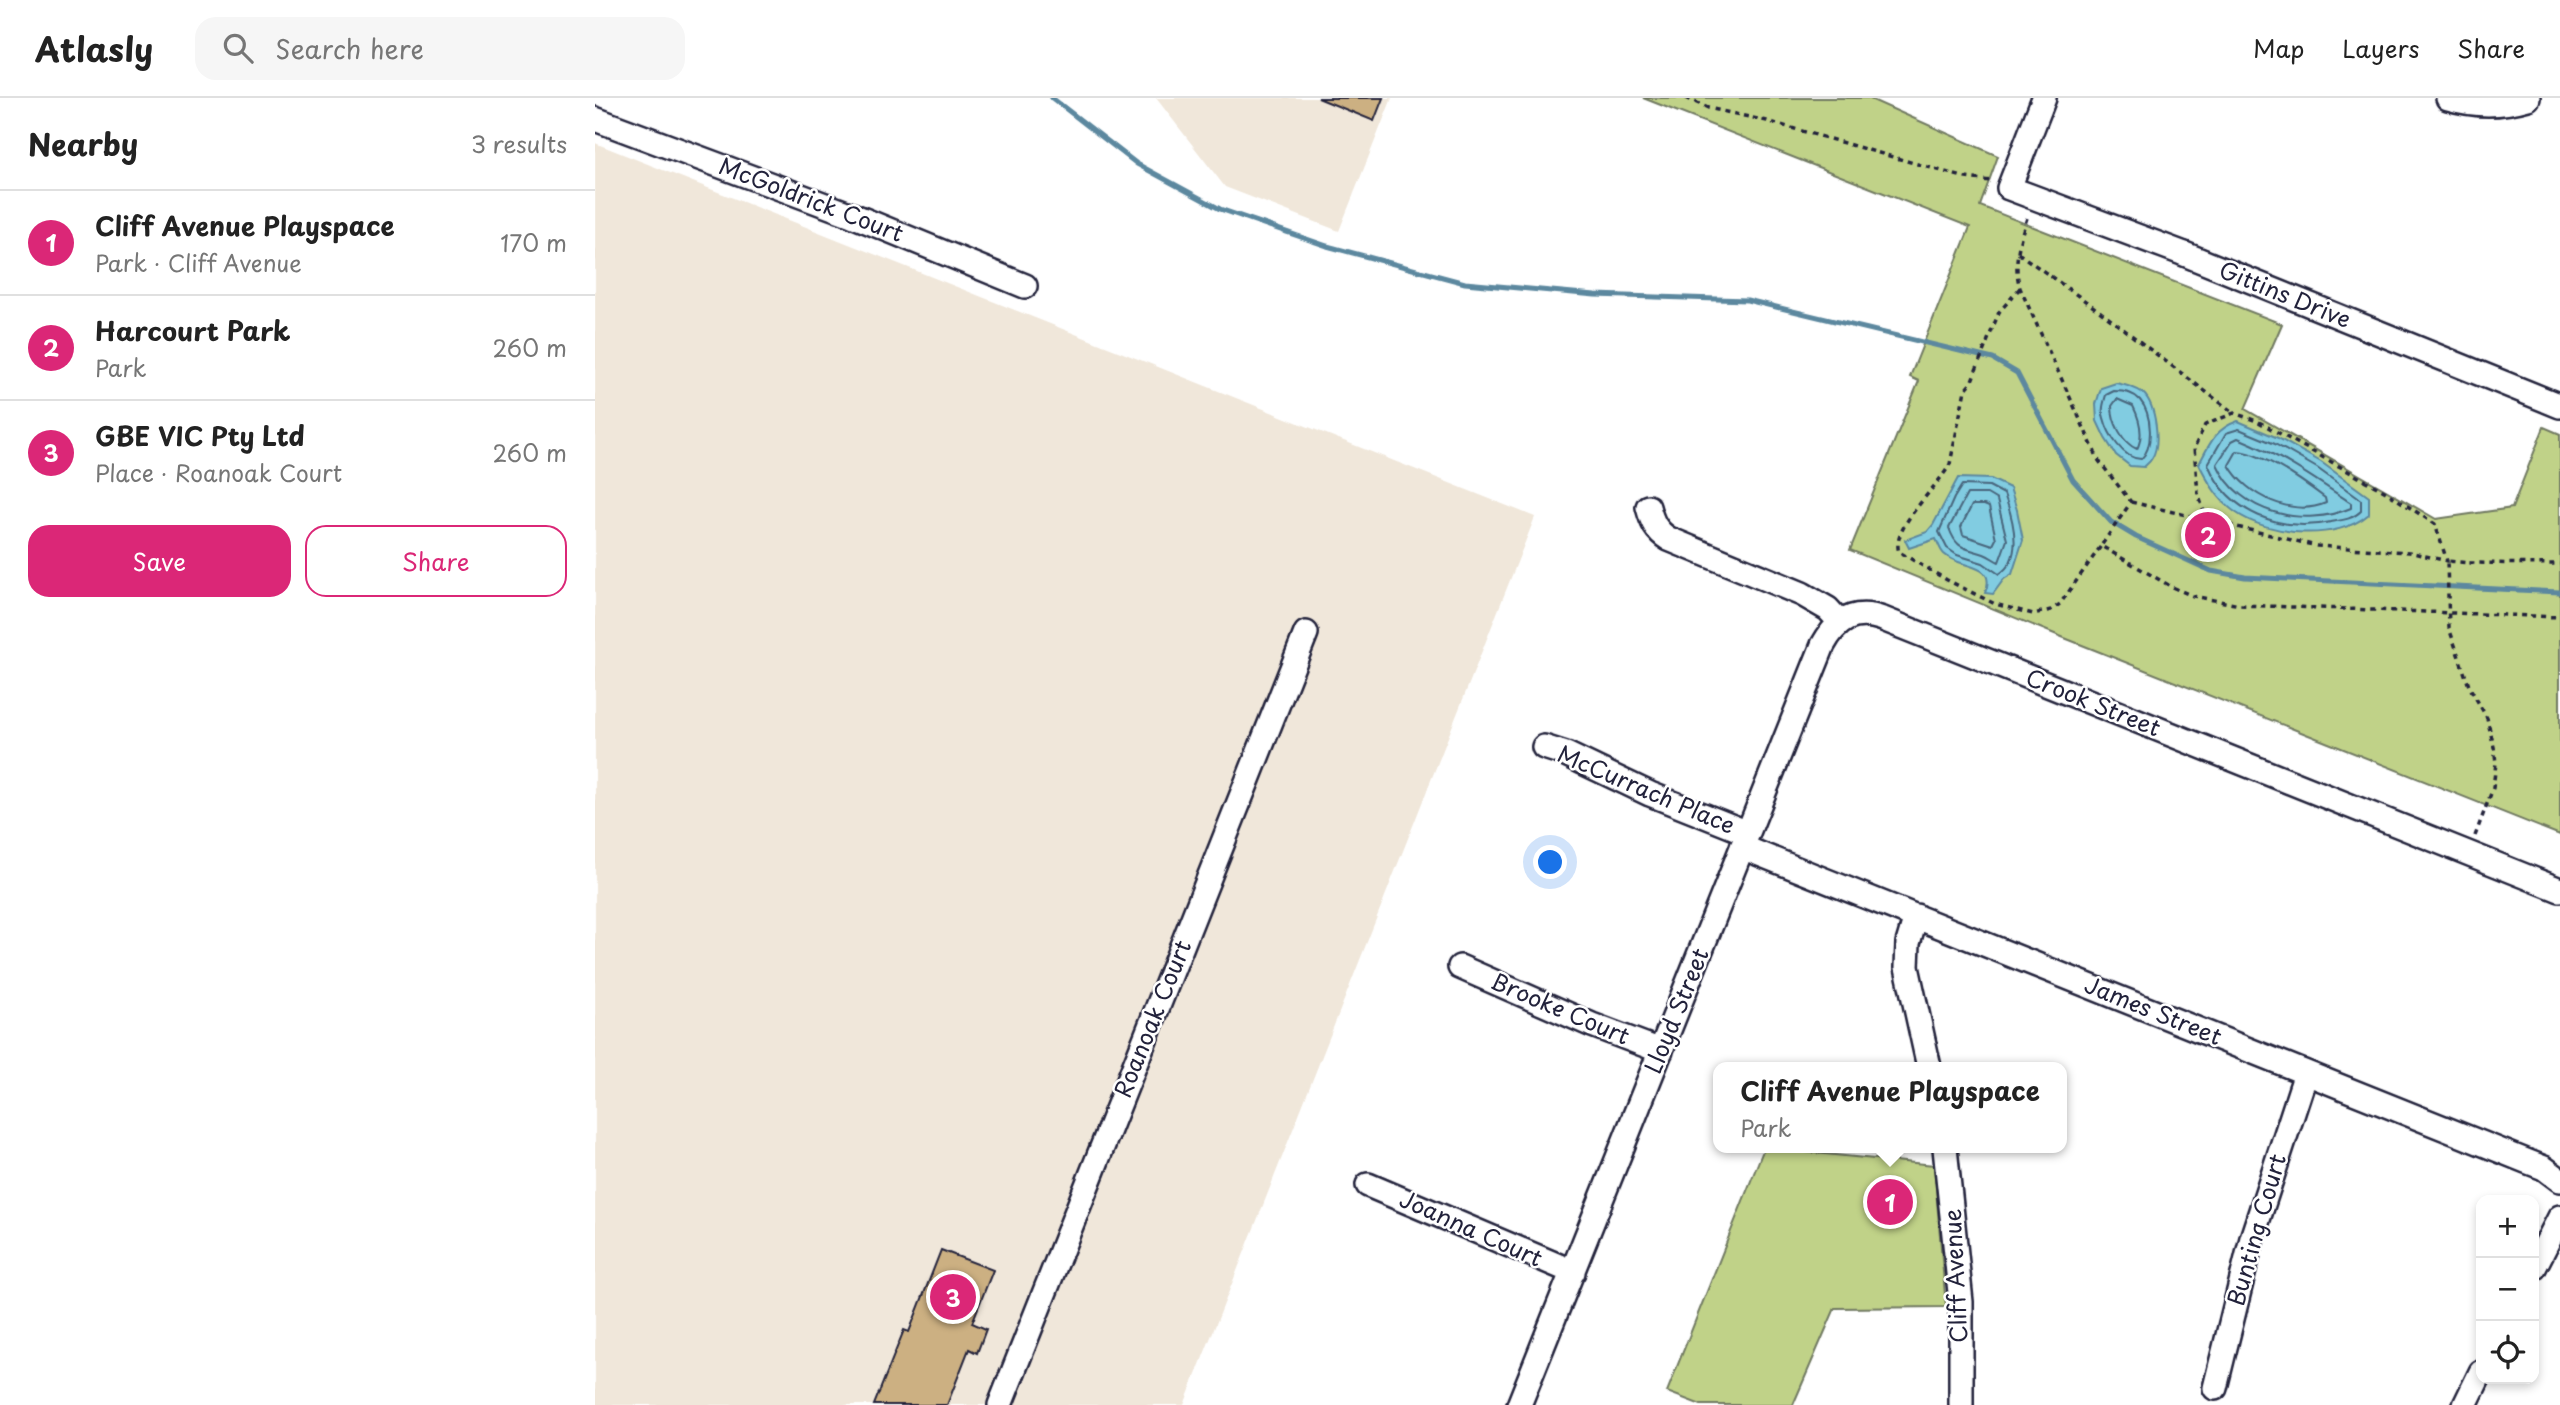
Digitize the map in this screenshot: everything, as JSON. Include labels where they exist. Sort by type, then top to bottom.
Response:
[{"type":"street","points":[[2009,188],[2044,98]]},
{"type":"street","points":[[2448,98],[2479,105],[2508,103],[2528,98]]},
{"type":"street","name":"McGoldrick Court","points":[[595,119],[852,215],[1025,286]]},
{"type":"street","name":"Gittins Drive","points":[[2009,188],[2182,253],[2560,407]]},
{"type":"street","points":[[1648,507],[1654,526],[1669,539],[1802,594],[1828,609],[1840,622]]},
{"type":"street","name":"Crook Street","points":[[1840,622],[1854,615],[1870,615],[1883,619],[2560,890]]},
{"type":"street","name":"Lloyd Street","points":[[1520,1405],[1823,645],[1840,622]]},
{"type":"street","name":"Roanoak Court","points":[[1000,1405],[1306,633]]},
{"type":"street","name":"McCurrach Place","points":[[1544,747],[1566,754],[1745,840]]},
{"type":"street","name":"James Street","points":[[1745,840],[1916,916],[2544,1168],[2560,1180]]},
{"type":"street","points":[[1916,916],[1908,943],[1907,967],[1928,1062]]},
{"type":"street","name":"Brooke Court","points":[[1460,967],[1571,1017],[1661,1051]]},
{"type":"street","name":"Bunting Court","points":[[2215,1388],[2252,1238],[2306,1073]]},
{"type":"street","name":"Cliff Avenue","points":[[1946,1153],[1961,1302],[1961,1405]]},
{"type":"street","name":"Joanna Court","points":[[1368,1185],[1573,1272]]},
{"type":"street","points":[[2539,1258],[2560,1217]]},
{"type":"street","points":[[2465,1405],[2476,1383]]},
{"type":"path","points":[[1686,98],[1708,108],[1767,121],[2009,188]]},
{"type":"path","points":[[2035,197],[2023,230],[2016,265],[2020,288],[2099,461],[2131,502],[2317,546],[2409,552],[2447,561],[2471,563],[2560,564]]},
{"type":"path","points":[[2018,254],[2098,310],[2234,413],[2257,421],[2386,492],[2435,524],[2447,561],[2449,628],[2461,668],[2487,718],[2496,763],[2493,788],[2468,854]]},
{"type":"path","points":[[2020,288],[1999,312],[1971,383],[1965,390],[1945,474],[1897,539],[1899,552],[1986,601],[2033,614],[2050,610],[2060,604],[2131,502]]},
{"type":"path","points":[[2206,518],[2198,493],[2194,448],[2205,425],[2234,413]]},
{"type":"path","points":[[2101,546],[2172,587],[2217,602],[2560,617]]},
{"type":"shaded area","points":[[1156,98],[1392,98],[1339,231],[1225,187]]},
{"type":"shaded area","points":[[595,143],[1535,517],[1184,1405],[595,1405]]},
{"type":"green space","points":[[1643,98],[1868,98],[1998,156],[1980,206],[2282,324],[2245,409],[2436,519],[2512,508],[2544,427],[2560,434],[2560,835],[1850,550],[1919,381],[1910,377],[1970,227]]},
{"type":"green space","points":[[1762,1153],[1814,1153],[1934,1165],[1946,1307],[1835,1308],[1793,1405],[1701,1405],[1667,1392]]},
{"type":"water","points":[[2116,383],[2143,393],[2154,415],[2157,434],[2155,452],[2144,467],[2130,466],[2116,455],[2097,421],[2096,404],[2101,388]]},
{"type":"water","points":[[2238,421],[2278,438],[2321,462],[2369,497],[2369,514],[2339,529],[2303,533],[2266,526],[2235,512],[2210,484],[2199,464],[2218,433]]},
{"type":"water","points":[[1958,478],[1991,479],[2010,488],[2017,510],[2023,540],[2012,574],[2004,579],[1993,594],[1985,593],[1988,583],[1982,571],[1951,559],[1944,554],[1936,539],[1909,548],[1905,540],[1927,532],[1933,525]]},
{"type":"building","points":[[1318,98],[1383,98],[1374,121]]},
{"type":"building","points":[[941,1250],[993,1270],[972,1323],[986,1329],[977,1353],[969,1349],[947,1405],[874,1405],[904,1330],[909,1332]]},
{"type":"waterway","points":[[1052,98],[1137,164],[1220,209],[1327,246],[1465,283],[1595,295],[1747,300],[1993,359],[2017,373],[2073,480],[2111,522],[2136,537],[2211,571],[2245,577],[2560,592]]},
{"type":"place","name":"Harcourt Park","points":[[2208,535]]},
{"type":"place","name":"Cliff Avenue Playspace","points":[[1890,1202]]},
{"type":"place","name":"GBE VIC Pty Ltd","points":[[953,1297]]}]
